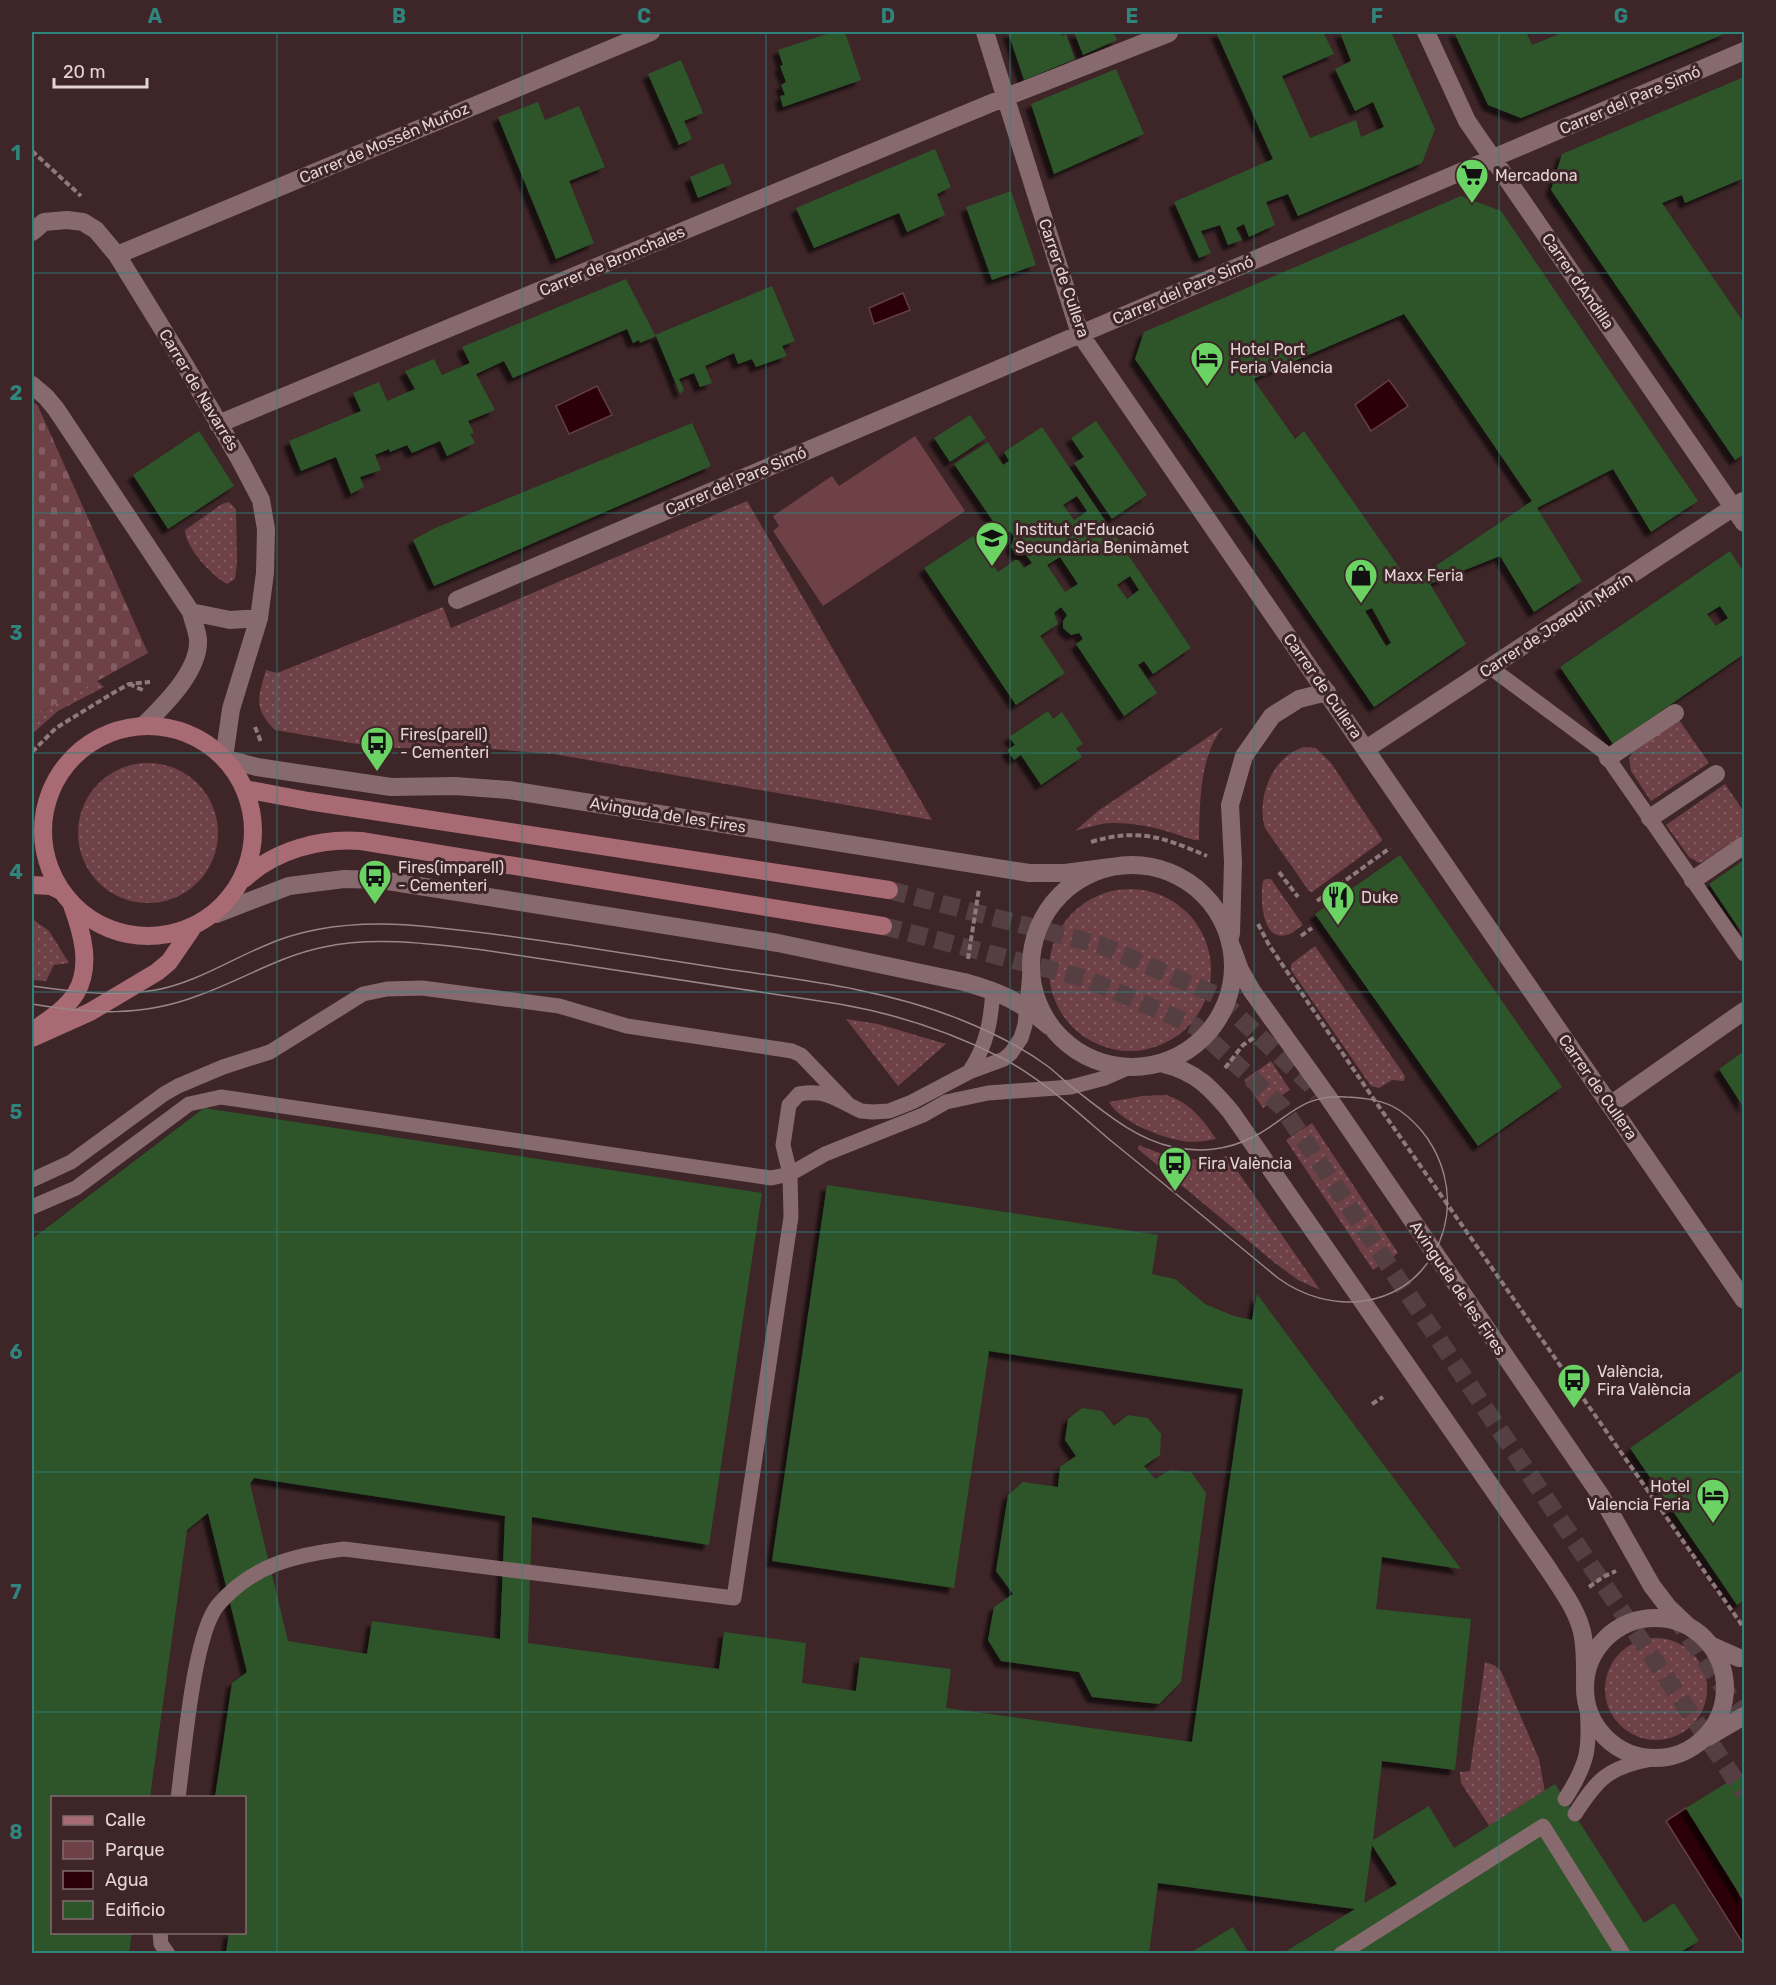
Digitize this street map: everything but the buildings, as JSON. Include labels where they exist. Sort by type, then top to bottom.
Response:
[{"type":"main road","points":[[32,1035],[62,1010],[76,992],[84,972],[84,951],[78,921],[50,868],[43,843],[44,818],[50,793],[62,769],[81,749],[105,734],[144,725],[179,730],[197,737],[224,758],[244,789],[252,814],[253,837],[249,861],[240,883]]},
{"type":"main road","points":[[244,789],[308,801],[889,890]]},
{"type":"main road","points":[[32,804],[50,793]]},
{"type":"main road","points":[[32,885],[51,886],[92,921],[117,932],[138,936],[158,936],[191,930],[216,914],[255,868],[299,848],[322,842],[354,840],[883,926]]},
{"type":"main road","points":[[32,1035],[90,1012],[157,972],[169,962],[191,930]]},
{"type":"street","name":"Carrer de Mossén Muñoz","points":[[117,255],[651,32]]},
{"type":"street","name":"Carrer de Cullera","points":[[985,32],[1080,334],[1744,1300]]},
{"type":"street","name":"Carrer d'Andilla","points":[[1425,32],[1467,121],[1739,504],[1744,523]]},
{"type":"street","name":"Carrer de Bronchales","points":[[218,424],[1006,97],[1169,33]]},
{"type":"street","name":"Carrer del Pare Simó","points":[[457,600],[1744,51]]},
{"type":"street","name":"Carrer de Navarrés","points":[[36,222],[67,219],[83,222],[96,230],[117,255],[240,460],[261,500],[266,529],[266,562],[259,618],[231,709],[224,758]]},
{"type":"street","points":[[32,386],[56,409],[191,612],[198,641],[194,659],[174,696],[144,725]]},
{"type":"street","name":"Carrer de Joaquín Marín","points":[[1366,749],[1739,504]]},
{"type":"street","points":[[191,612],[230,620],[259,618]]},
{"type":"street","points":[[216,914],[289,886],[344,879],[381,880],[767,941],[993,990],[1028,1008],[1084,1055],[1107,1064],[1130,1067],[1164,1064],[1195,1046],[1215,1026],[1228,1002],[1234,975],[1231,942],[1233,862],[1230,805],[1244,756],[1272,716],[1299,699],[1327,692]]},
{"type":"street","points":[[1608,758],[1675,713]]},
{"type":"street","name":"Avinguda de les Fires","points":[[224,758],[281,771],[391,786],[455,786],[509,790],[1029,873],[1065,873],[1111,867]]},
{"type":"street","points":[[1650,818],[1716,774]]},
{"type":"street","points":[[1693,880],[1744,845]]},
{"type":"street","points":[[1049,1026],[1034,1000],[1030,973],[1033,943],[1044,914],[1062,893],[1084,877],[1111,867],[1139,866],[1167,871],[1191,884],[1211,902],[1231,942]]},
{"type":"street","name":"Avinguda de les Fires","points":[[1231,942],[1240,970],[1252,992],[1328,1097],[1601,1496],[1652,1586],[1668,1607],[1688,1626]]},
{"type":"street","points":[[1610,1105],[1744,1011]]},
{"type":"street","points":[[1164,1064],[1186,1071],[1210,1087],[1231,1112],[1549,1570],[1569,1601],[1582,1629],[1587,1705],[1595,1724],[1613,1745],[1630,1755],[1652,1759],[1677,1756],[1744,1716]]},
{"type":"street","points":[[1585,1684],[1589,1663],[1600,1644],[1617,1629],[1637,1620],[1650,1618],[1668,1619],[1688,1626],[1710,1645],[1721,1665],[1725,1679],[1722,1709],[1716,1723],[1704,1739]]},
{"type":"street","points":[[1710,1645],[1744,1658]]},
{"type":"lane","points":[[1491,668],[1604,751],[1744,954]]},
{"type":"lane","points":[[178,1796],[200,1653],[206,1629],[217,1607],[233,1591],[259,1572],[281,1561],[307,1553],[345,1549],[734,1598],[791,1217],[790,1174],[783,1145],[789,1105],[799,1094],[810,1092],[825,1093],[867,1112],[889,1111],[912,1102],[969,1072],[1004,1059],[1021,1038],[1028,1008],[1030,973]]},
{"type":"lane","points":[[32,1179],[71,1161],[178,1086],[270,1052],[363,994],[387,989],[422,988],[559,1006],[627,1026],[792,1051],[801,1055],[849,1105]]},
{"type":"lane","points":[[969,1072],[977,1060],[988,1032],[993,990]]},
{"type":"lane","points":[[32,1207],[76,1188],[189,1104],[221,1097],[771,1178],[790,1174],[825,1154],[923,1114],[946,1102],[988,1094],[1071,1087],[1105,1078],[1130,1067]]},
{"type":"lane","points":[[1565,1799],[1580,1775],[1588,1751],[1587,1705]]},
{"type":"lane","points":[[1575,1814],[1590,1790],[1608,1774],[1634,1763],[1652,1759]]},
{"type":"lane","points":[[1341,1953],[1543,1826],[1623,1953]]},
{"type":"lane","points":[[160,1934],[161,1944],[168,1953]]},
{"type":"path","points":[[32,151],[83,198]]},
{"type":"path","points":[[32,752],[56,728],[129,684]]},
{"type":"path","points":[[1317,901],[1390,848]]},
{"type":"path","points":[[1279,872],[1298,897]]},
{"type":"path","points":[[966,968],[979,888]]},
{"type":"path","points":[[1256,920],[1269,945],[1371,1094],[1744,1628]]},
{"type":"path","points":[[1301,936],[1312,928]]},
{"type":"path","points":[[1221,1074],[1243,1045],[1262,1032]]},
{"type":"path","points":[[1372,1404],[1383,1397]]},
{"type":"path","points":[[1586,1589],[1603,1577],[1621,1570]]},
{"type":"green space","points":[[32,401],[38,406],[148,653],[32,717]]},
{"type":"green space","points":[[915,436],[965,511],[823,606],[773,531],[779,526],[773,516],[832,476],[839,486]]},
{"type":"green space","points":[[747,501],[932,820],[554,754],[476,748],[381,748],[275,730],[260,709],[261,688],[266,670],[277,673],[443,607],[451,628]]},
{"type":"green space","points":[[229,502],[236,509],[237,563],[235,579],[227,584],[214,575],[200,560],[189,544],[185,530],[222,504]]},
{"type":"green space","points":[[97,681],[104,687],[58,711],[32,734],[32,717]]},
{"type":"green space","points":[[1679,720],[1709,763],[1651,801],[1631,771],[1629,758],[1633,752]]},
{"type":"green space","points":[[1223,727],[1209,752],[1205,766],[1199,840],[1154,828],[1122,823],[1103,824],[1075,831],[1098,811]]},
{"type":"green space","points":[[1304,747],[1316,748],[1331,763],[1382,839],[1312,892],[1309,891],[1265,828],[1263,816],[1265,791],[1275,769],[1293,752]]},
{"type":"green space","points":[[148,763],[175,768],[198,783],[213,806],[218,833],[213,860],[198,883],[175,898],[148,903],[121,898],[98,883],[83,860],[78,833],[83,806],[98,783],[121,768]]},
{"type":"green space","points":[[1725,784],[1744,812],[1744,834],[1699,863],[1689,857],[1666,825]]},
{"type":"green space","points":[[1271,879],[1303,925],[1293,932],[1278,935],[1267,925],[1262,906],[1263,881]]},
{"type":"green space","points":[[1130,889],[1161,895],[1187,913],[1205,939],[1211,970],[1205,1001],[1187,1027],[1161,1045],[1130,1051],[1099,1045],[1073,1027],[1055,1001],[1049,970],[1055,939],[1073,913],[1099,895]]},
{"type":"green space","points":[[32,919],[49,931],[69,963],[54,965],[46,981],[32,980]]},
{"type":"green space","points":[[1315,946],[1405,1076],[1404,1081],[1392,1080],[1379,1088],[1371,1086],[1291,970],[1291,964]]},
{"type":"green space","points":[[846,1019],[878,1024],[946,1044],[898,1086]]},
{"type":"green space","points":[[1271,1061],[1290,1090],[1263,1108],[1244,1080]]},
{"type":"green space","points":[[1166,1095],[1182,1102],[1195,1112],[1216,1139],[1192,1142],[1164,1136],[1142,1128],[1122,1116],[1109,1102],[1142,1096]]},
{"type":"green space","points":[[1312,1123],[1398,1253],[1373,1270],[1286,1140]]},
{"type":"green space","points":[[1139,1145],[1182,1158],[1204,1159],[1227,1156],[1320,1290],[1298,1280],[1275,1263],[1138,1149]]},
{"type":"green space","points":[[1656,1638],[1676,1642],[1692,1653],[1703,1669],[1707,1689],[1703,1709],[1692,1725],[1676,1736],[1656,1740],[1636,1736],[1620,1725],[1609,1709],[1605,1689],[1609,1669],[1620,1653],[1636,1642]]},
{"type":"green space","points":[[1485,1662],[1501,1671],[1539,1759],[1545,1792],[1490,1827],[1461,1783],[1460,1772],[1470,1771]]},
{"type":"water","points":[[903,293],[910,310],[874,324],[869,308]]},
{"type":"water","points":[[1389,380],[1408,406],[1371,431],[1355,405]]},
{"type":"water","points":[[597,386],[612,415],[569,434],[556,406]]},
{"type":"water","points":[[1686,1808],[1744,1901],[1744,1945],[1666,1821]]},
{"type":"tunnel","points":[[889,890],[1100,945],[1214,994],[1311,1085],[1318,1095]]},
{"type":"tunnel","points":[[883,926],[1087,979],[1195,1026],[1282,1107],[1744,1793]]},
{"type":"tunnel","points":[[1674,1615],[1744,1718]]},
{"type":"tram line","points":[[32,986],[109,993],[156,990],[197,977],[284,938],[325,928],[367,924],[410,925],[500,935],[834,985],[929,1008],[982,1029],[1036,1058],[1120,1123],[1146,1138],[1173,1147],[1203,1150],[1223,1148],[1251,1138],[1305,1104],[1317,1099],[1347,1097],[1387,1104],[1415,1123],[1437,1156],[1444,1174],[1447,1214],[1434,1253],[1420,1272],[1403,1287],[1383,1296],[1362,1301],[1341,1302],[1319,1298],[1298,1290],[1278,1278],[1045,1086],[1017,1066],[962,1040],[902,1018],[839,1004],[483,950],[404,942],[344,944],[291,956],[213,990],[156,1008],[115,1012],[74,1010],[32,1004]]},
{"type":"place","name":"Mercadona","points":[[1472,204]]},
{"type":"place","name":"Hotel Port Feria Valencia","points":[[1207,387]]},
{"type":"place","name":"Institut d'Educació Secundària Benimàmet","points":[[992,567]]},
{"type":"place","name":"Maxx Feria","points":[[1361,604]]},
{"type":"place","name":"Fires(parell) - Cementeri","points":[[377,772]]},
{"type":"place","name":"Fires(imparell) - Cementeri","points":[[375,905]]},
{"type":"place","name":"Duke","points":[[1338,926]]},
{"type":"place","name":"Fira València","points":[[1175,1192]]},
{"type":"place","name":"València, Fira València","points":[[1574,1409]]},
{"type":"place","name":"Hotel Valencia Feria","points":[[1713,1524]]}]
